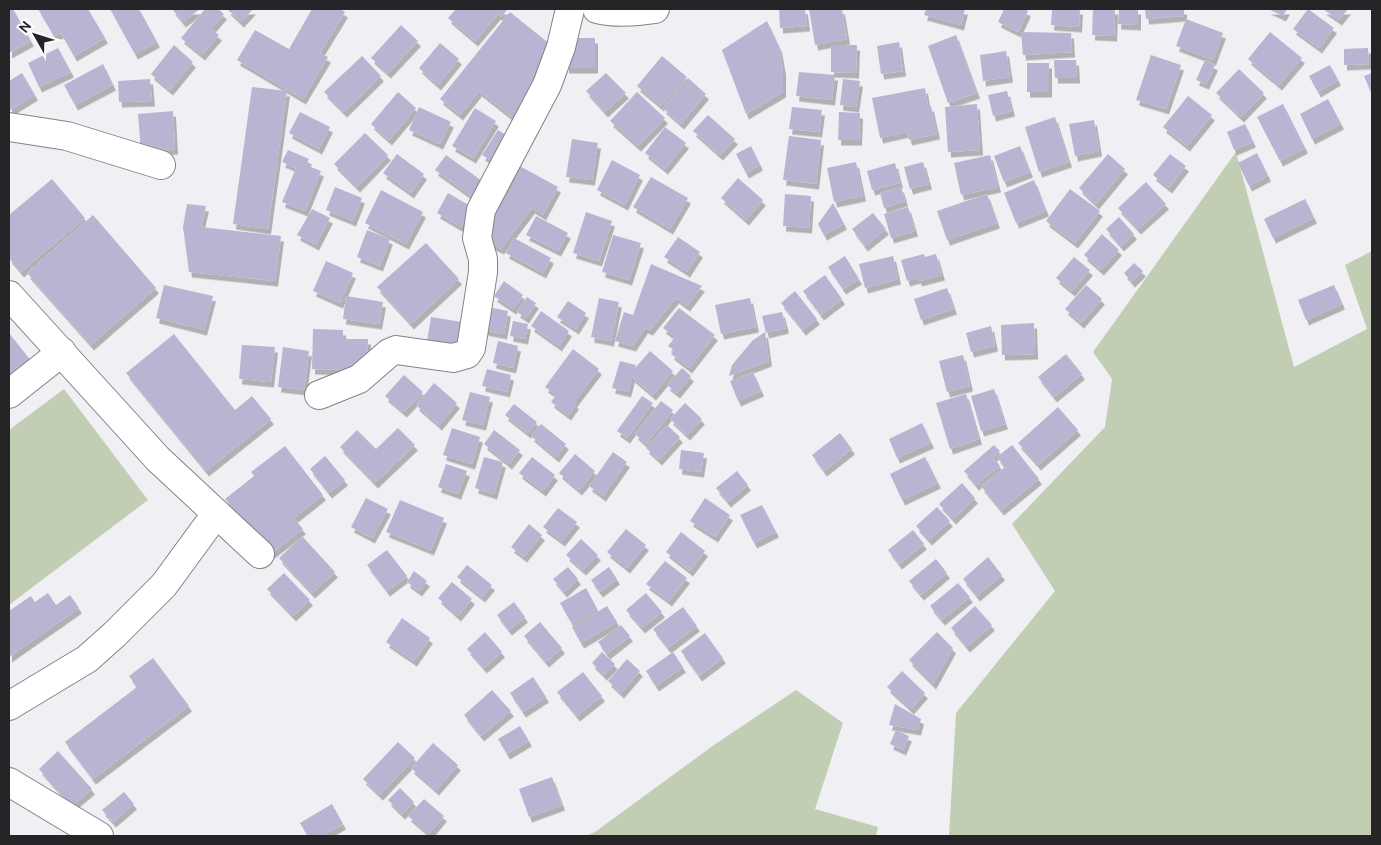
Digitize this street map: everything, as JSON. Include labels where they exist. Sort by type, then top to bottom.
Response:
[{"type":"main road","points":[[319,396],[359,378],[388,353],[396,350],[453,358],[467,354],[471,348],[483,272],[483,259],[477,238],[481,210],[547,86],[561,47],[570,9]]},
{"type":"main road","points":[[598,9],[608,12],[655,9]]},
{"type":"main road","points":[[9,127],[67,136],[161,165]]},
{"type":"main road","points":[[9,295],[158,458],[260,554]]},
{"type":"main road","points":[[9,394],[62,352]]},
{"type":"main road","points":[[9,706],[87,659],[115,634],[164,585],[216,514]]},
{"type":"main road","points":[[9,782],[99,836]]},
{"type":"green space","points":[[1236,152],[1294,367],[1367,329],[1345,265],[1372,251],[1372,836],[949,836],[956,713],[1055,591],[1012,524],[1105,427],[1112,379],[1093,352]]},
{"type":"green space","points":[[64,389],[148,500],[9,605],[9,430]]},
{"type":"green space","points":[[796,690],[843,723],[815,809],[878,827],[876,836],[586,836],[595,832],[714,745]]},
{"type":"building","points":[[9,9],[13,9],[31,41],[9,53]]},
{"type":"building","points":[[38,9],[88,9],[105,38],[74,56],[61,33],[54,36]]},
{"type":"building","points":[[110,9],[139,9],[157,42],[135,54]]},
{"type":"building","points":[[172,9],[200,9],[183,22]]},
{"type":"building","points":[[205,9],[218,9],[224,14],[211,29],[219,35],[202,55],[181,38]]},
{"type":"building","points":[[227,9],[253,9],[241,22]]},
{"type":"building","points":[[312,9],[340,9],[345,12],[320,53],[328,57],[303,99],[237,60],[255,30],[289,49]]},
{"type":"building","points":[[456,9],[508,9],[501,17],[498,14],[475,41],[448,18]]},
{"type":"building","points":[[779,9],[805,9],[807,26],[780,28]]},
{"type":"building","points":[[809,9],[842,9],[847,39],[815,45]]},
{"type":"building","points":[[926,9],[965,9],[961,25],[924,15]]},
{"type":"building","points":[[1004,9],[1024,9],[1028,11],[1018,32],[998,22]]},
{"type":"building","points":[[1052,9],[1080,9],[1079,27],[1051,25]]},
{"type":"building","points":[[1093,9],[1115,9],[1114,36],[1092,35]]},
{"type":"building","points":[[1119,9],[1138,9],[1138,25],[1118,24]]},
{"type":"building","points":[[1145,9],[1184,9],[1184,16],[1146,19]]},
{"type":"building","points":[[1268,9],[1287,9],[1283,16]]},
{"type":"building","points":[[1308,9],[1334,28],[1319,48],[1293,29]]},
{"type":"building","points":[[1323,9],[1348,9],[1339,20]]},
{"type":"building","points":[[510,12],[556,49],[517,121],[479,91],[460,115],[440,99]]},
{"type":"building","points":[[1186,19],[1223,33],[1213,60],[1176,46]]},
{"type":"building","points":[[767,21],[779,47],[783,69],[783,92],[746,114],[722,50]]},
{"type":"building","points":[[401,25],[418,41],[388,73],[371,58]]},
{"type":"building","points":[[1021,32],[1071,33],[1072,52],[1023,55]]},
{"type":"building","points":[[1270,32],[1302,58],[1279,85],[1248,59]]},
{"type":"building","points":[[956,35],[977,93],[948,103],[928,46]]},
{"type":"building","points":[[567,38],[595,38],[595,68],[566,68]]},
{"type":"building","points":[[899,42],[903,71],[881,74],[877,46]]},
{"type":"building","points":[[440,43],[459,59],[438,85],[419,68]]},
{"type":"building","points":[[174,45],[193,62],[170,90],[151,74]]},
{"type":"building","points":[[831,45],[857,45],[856,73],[831,72]]},
{"type":"building","points":[[58,48],[71,72],[39,87],[28,63]]},
{"type":"building","points":[[1368,48],[1369,64],[1344,65],[1344,49]]},
{"type":"building","points":[[1006,51],[1010,77],[983,81],[980,55]]},
{"type":"building","points":[[1151,55],[1181,65],[1166,109],[1136,100]]},
{"type":"building","points":[[362,56],[381,76],[344,112],[324,92]]},
{"type":"building","points":[[662,56],[687,77],[661,106],[637,86]]},
{"type":"building","points":[[1054,60],[1076,60],[1077,78],[1055,78]]},
{"type":"building","points":[[1205,60],[1215,65],[1206,84],[1196,80]]},
{"type":"building","points":[[1027,63],[1049,63],[1049,92],[1027,92]]},
{"type":"building","points":[[103,64],[113,85],[75,105],[64,85]]},
{"type":"building","points":[[1330,65],[1338,80],[1318,92],[1309,76]]},
{"type":"building","points":[[1239,69],[1264,93],[1241,117],[1216,93]]},
{"type":"building","points":[[799,72],[835,75],[832,100],[796,96]]},
{"type":"building","points":[[22,73],[35,95],[9,111],[9,81]]},
{"type":"building","points":[[606,73],[626,93],[605,112],[586,91]]},
{"type":"building","points":[[1372,73],[1372,95],[1364,76]]},
{"type":"building","points":[[688,78],[706,94],[681,124],[663,108]]},
{"type":"building","points":[[150,79],[152,101],[119,102],[118,81]]},
{"type":"building","points":[[843,79],[860,81],[856,107],[840,105]]},
{"type":"building","points":[[252,87],[287,91],[268,229],[233,224]]},
{"type":"building","points":[[925,88],[928,106],[931,106],[937,134],[909,140],[907,132],[880,138],[872,98]]},
{"type":"building","points":[[1007,91],[1012,111],[993,116],[988,95]]},
{"type":"building","points":[[398,92],[416,108],[389,140],[371,124]]},
{"type":"building","points":[[637,92],[665,118],[638,146],[610,121]]},
{"type":"building","points":[[1188,96],[1212,115],[1187,146],[1163,127]]},
{"type":"building","points":[[1328,99],[1341,124],[1312,139],[1300,114]]},
{"type":"building","points":[[977,104],[980,150],[948,152],[945,107]]},
{"type":"building","points":[[1283,104],[1305,148],[1280,161],[1257,117]]},
{"type":"building","points":[[419,107],[451,122],[440,144],[409,130]]},
{"type":"building","points":[[792,107],[822,110],[819,132],[789,129]]},
{"type":"building","points":[[475,108],[496,121],[473,158],[452,146]]},
{"type":"building","points":[[173,111],[175,149],[141,151],[138,114]]},
{"type":"building","points":[[300,112],[330,127],[319,149],[289,133]]},
{"type":"building","points":[[839,112],[860,113],[859,140],[838,140]]},
{"type":"building","points":[[708,115],[735,139],[720,155],[693,131]]},
{"type":"building","points":[[1055,117],[1069,162],[1039,172],[1025,127]]},
{"type":"building","points":[[1094,120],[1099,151],[1075,156],[1069,124]]},
{"type":"building","points":[[1245,124],[1253,142],[1234,150],[1227,132]]},
{"type":"building","points":[[665,127],[686,143],[665,169],[645,153]]},
{"type":"building","points":[[498,130],[517,142],[501,167],[482,155]]},
{"type":"building","points":[[365,133],[388,155],[357,187],[334,164]]},
{"type":"building","points":[[789,136],[821,140],[816,184],[783,180]]},
{"type":"building","points":[[572,139],[598,143],[592,180],[566,177]]},
{"type":"building","points":[[751,146],[760,165],[746,173],[736,154]]},
{"type":"building","points":[[1020,146],[1030,172],[1004,182],[994,156]]},
{"type":"building","points":[[288,150],[309,159],[306,165],[321,171],[305,211],[282,202],[296,168],[282,162]]},
{"type":"building","points":[[1257,153],[1268,176],[1249,186],[1238,163]]},
{"type":"building","points":[[397,154],[424,174],[411,193],[383,173]]},
{"type":"building","points":[[1108,154],[1125,169],[1096,204],[1079,188]]},
{"type":"building","points":[[1170,154],[1186,166],[1169,188],[1153,175]]},
{"type":"building","points":[[446,155],[489,186],[478,201],[435,170]]},
{"type":"building","points":[[990,155],[998,187],[961,195],[954,163]]},
{"type":"building","points":[[612,160],[640,175],[625,205],[597,190]]},
{"type":"building","points":[[856,162],[863,196],[834,202],[827,168]]},
{"type":"building","points":[[923,162],[929,184],[910,189],[904,167]]},
{"type":"building","points":[[895,163],[900,183],[872,190],[867,171]]},
{"type":"building","points":[[516,164],[558,187],[543,215],[532,208],[501,249],[480,239]]},
{"type":"building","points":[[651,177],[688,198],[670,229],[633,207]]},
{"type":"building","points":[[738,178],[763,200],[746,220],[721,198]]},
{"type":"building","points":[[52,179],[85,218],[21,272],[9,258],[9,215]]},
{"type":"building","points":[[1034,180],[1046,211],[1016,223],[1004,193]]},
{"type":"building","points":[[1146,182],[1166,204],[1138,229],[1118,208]]},
{"type":"building","points":[[335,187],[362,198],[353,221],[326,210]]},
{"type":"building","points":[[901,187],[905,201],[884,208],[880,193]]},
{"type":"building","points":[[1070,189],[1100,211],[1075,243],[1046,221]]},
{"type":"building","points":[[381,190],[423,212],[406,244],[365,223]]},
{"type":"building","points":[[448,193],[472,207],[461,227],[437,213]]},
{"type":"building","points":[[785,194],[811,196],[809,228],[783,226]]},
{"type":"building","points":[[987,194],[997,223],[947,240],[937,211]]},
{"type":"building","points":[[1305,199],[1314,218],[1273,238],[1264,219]]},
{"type":"building","points":[[833,203],[844,224],[824,235],[818,224]]},
{"type":"building","points":[[187,204],[206,206],[201,227],[281,236],[275,281],[189,272],[183,227]]},
{"type":"building","points":[[908,207],[915,231],[891,238],[884,214]]},
{"type":"building","points":[[312,209],[330,218],[316,245],[297,235]]},
{"type":"building","points":[[586,212],[612,221],[599,261],[573,253]]},
{"type":"building","points":[[873,213],[886,229],[865,246],[852,229]]},
{"type":"building","points":[[93,215],[156,288],[91,345],[27,273]]},
{"type":"building","points":[[536,216],[568,233],[558,251],[526,235]]},
{"type":"building","points":[[1119,217],[1134,234],[1121,246],[1106,229]]},
{"type":"building","points":[[367,230],[390,239],[380,266],[357,257]]},
{"type":"building","points":[[1102,234],[1119,250],[1101,270],[1084,255]]},
{"type":"building","points":[[613,235],[641,243],[629,280],[602,272]]},
{"type":"building","points":[[678,237],[700,252],[687,272],[664,257]]},
{"type":"building","points":[[514,238],[551,258],[543,273],[506,253]]},
{"type":"building","points":[[426,243],[459,279],[411,324],[377,287]]},
{"type":"building","points":[[924,254],[925,257],[936,254],[942,275],[919,281],[918,278],[907,281],[901,260]]},
{"type":"building","points":[[845,256],[859,279],[843,289],[828,267]]},
{"type":"building","points":[[893,256],[898,279],[865,288],[859,264]]},
{"type":"building","points":[[1074,257],[1090,270],[1072,291],[1056,278]]},
{"type":"building","points":[[326,261],[353,273],[340,303],[313,291]]},
{"type":"building","points":[[1134,263],[1143,271],[1132,282],[1124,273]]},
{"type":"building","points":[[651,264],[702,286],[687,306],[676,298],[650,330],[645,328],[633,346],[615,341],[624,312],[633,315]]},
{"type":"building","points":[[825,275],[842,299],[821,315],[803,291]]},
{"type":"building","points":[[504,281],[523,295],[513,309],[494,296]]},
{"type":"building","points":[[164,285],[213,296],[204,330],[156,318]]},
{"type":"building","points":[[1086,285],[1102,299],[1081,323],[1065,309]]},
{"type":"building","points":[[1334,285],[1342,304],[1306,320],[1298,300]]},
{"type":"building","points":[[947,288],[954,309],[921,320],[914,299]]},
{"type":"building","points":[[795,291],[817,319],[803,330],[781,303]]},
{"type":"building","points":[[346,296],[383,302],[379,324],[343,319]]},
{"type":"building","points":[[527,297],[536,303],[526,318],[517,312]]},
{"type":"building","points":[[599,298],[619,302],[611,341],[591,337]]},
{"type":"building","points":[[750,298],[756,327],[721,334],[715,305]]},
{"type":"building","points":[[568,301],[586,313],[576,329],[557,317]]},
{"type":"building","points":[[488,307],[508,311],[504,334],[484,330]]},
{"type":"building","points":[[679,308],[715,335],[689,368],[671,354],[674,350],[668,346],[675,337],[663,328]]},
{"type":"building","points":[[541,311],[569,331],[559,346],[531,326]]},
{"type":"building","points":[[782,312],[786,328],[766,333],[762,316]]},
{"type":"building","points":[[431,317],[468,323],[463,353],[426,347]]},
{"type":"building","points":[[513,321],[528,324],[525,339],[510,336]]},
{"type":"building","points":[[1034,323],[1035,354],[1002,355],[1001,325]]},
{"type":"building","points":[[991,326],[995,346],[971,352],[966,333]]},
{"type":"building","points":[[313,329],[343,330],[343,339],[368,339],[367,363],[355,370],[312,369]]},
{"type":"building","points":[[765,332],[769,361],[729,376],[732,365],[753,340]]},
{"type":"building","points":[[9,333],[36,367],[9,388]]},
{"type":"building","points":[[174,334],[235,410],[252,396],[271,419],[206,471],[126,373]]},
{"type":"building","points":[[498,341],[518,346],[513,368],[493,363]]},
{"type":"building","points":[[242,345],[275,347],[271,382],[239,379]]},
{"type":"building","points":[[283,347],[309,351],[304,390],[278,387]]},
{"type":"building","points":[[573,349],[599,369],[574,402],[576,404],[568,415],[551,402],[556,395],[545,387]]},
{"type":"building","points":[[650,351],[673,371],[653,395],[632,377],[628,392],[612,388],[620,361],[636,365],[635,368]]},
{"type":"building","points":[[1066,354],[1082,374],[1054,397],[1038,377]]},
{"type":"building","points":[[963,355],[970,386],[947,392],[939,361]]},
{"type":"building","points":[[682,368],[691,376],[677,393],[667,385]]},
{"type":"building","points":[[487,369],[511,375],[507,392],[482,386]]},
{"type":"building","points":[[753,372],[761,391],[738,401],[730,381]]},
{"type":"building","points":[[404,375],[423,392],[404,412],[385,396]]},
{"type":"building","points":[[434,383],[457,403],[439,425],[416,405]]},
{"type":"building","points":[[994,389],[1005,424],[981,431],[971,396]]},
{"type":"building","points":[[470,392],[490,397],[483,425],[462,420]]},
{"type":"building","points":[[966,394],[979,439],[950,449],[936,403]]},
{"type":"building","points":[[642,396],[653,403],[627,438],[617,431]]},
{"type":"building","points":[[661,401],[673,410],[646,444],[635,434]]},
{"type":"building","points":[[685,403],[702,419],[687,435],[670,419]]},
{"type":"building","points":[[514,404],[537,422],[528,433],[505,415]]},
{"type":"building","points":[[1058,407],[1078,430],[1038,465],[1018,443]]},
{"type":"building","points":[[922,423],[931,443],[897,458],[889,439]]},
{"type":"building","points":[[541,424],[566,444],[556,457],[531,436]]},
{"type":"building","points":[[667,425],[680,437],[659,460],[646,448]]},
{"type":"building","points":[[398,428],[415,445],[375,483],[340,447],[357,430],[376,449]]},
{"type":"building","points":[[452,428],[480,437],[472,464],[443,455]]},
{"type":"building","points":[[494,430],[520,450],[509,464],[484,444]]},
{"type":"building","points":[[840,433],[852,449],[824,471],[812,455]]},
{"type":"building","points":[[994,445],[1000,451],[993,457],[1000,466],[976,485],[964,471]]},
{"type":"building","points":[[1012,445],[1039,479],[1001,510],[981,486],[1005,467],[997,457]]},
{"type":"building","points":[[285,446],[323,495],[294,518],[303,529],[269,555],[225,499],[254,476],[251,472]]},
{"type":"building","points":[[681,450],[704,453],[701,472],[679,469]]},
{"type":"building","points":[[613,452],[627,462],[603,496],[589,486]]},
{"type":"building","points":[[575,454],[595,471],[579,490],[559,473]]},
{"type":"building","points":[[325,456],[345,480],[329,493],[310,469]]},
{"type":"building","points":[[484,457],[503,462],[494,494],[475,488]]},
{"type":"building","points":[[532,457],[555,475],[543,491],[519,473]]},
{"type":"building","points":[[925,457],[938,483],[902,500],[890,474]]},
{"type":"building","points":[[446,464],[467,471],[458,494],[438,487]]},
{"type":"building","points":[[737,471],[748,485],[728,502],[716,488]]},
{"type":"building","points":[[962,483],[975,498],[953,519],[939,504]]},
{"type":"building","points":[[366,498],[388,509],[372,538],[351,527]]},
{"type":"building","points":[[705,498],[730,515],[715,537],[690,521]]},
{"type":"building","points":[[400,500],[444,518],[431,550],[386,532]]},
{"type":"building","points":[[762,505],[776,532],[754,543],[740,515]]},
{"type":"building","points":[[937,507],[950,521],[929,540],[916,526]]},
{"type":"building","points":[[558,508],[577,522],[562,541],[543,527]]},
{"type":"building","points":[[529,524],[542,535],[524,557],[511,547]]},
{"type":"building","points":[[626,529],[646,545],[627,568],[607,552]]},
{"type":"building","points":[[913,530],[924,544],[899,564],[888,550]]},
{"type":"building","points":[[681,532],[705,551],[690,571],[666,552]]},
{"type":"building","points":[[302,536],[335,572],[312,593],[279,558]]},
{"type":"building","points":[[581,539],[598,555],[583,570],[566,555]]},
{"type":"building","points":[[387,550],[407,576],[387,591],[367,565]]},
{"type":"building","points":[[988,557],[1002,575],[977,596],[963,579]]},
{"type":"building","points":[[936,559],[947,573],[921,595],[909,581]]},
{"type":"building","points":[[665,561],[687,578],[669,601],[646,584]]},
{"type":"building","points":[[467,565],[492,585],[482,597],[457,577]]},
{"type":"building","points":[[568,567],[578,579],[564,592],[553,579]]},
{"type":"building","points":[[609,567],[617,579],[600,592],[591,580]]},
{"type":"building","points":[[414,571],[427,581],[419,591],[407,582]]},
{"type":"building","points":[[284,573],[310,600],[293,616],[267,589]]},
{"type":"building","points":[[452,582],[472,599],[458,616],[438,598]]},
{"type":"building","points":[[958,583],[970,597],[942,620],[930,606]]},
{"type":"building","points":[[586,588],[597,609],[572,624],[560,603]]},
{"type":"building","points":[[48,593],[56,605],[70,595],[79,608],[9,657],[9,611],[31,596],[35,602]]},
{"type":"building","points":[[646,593],[662,612],[642,628],[626,610]]},
{"type":"building","points":[[514,602],[525,617],[509,630],[497,615]]},
{"type":"building","points":[[607,606],[617,622],[581,643],[572,627]]},
{"type":"building","points":[[975,606],[992,625],[967,647],[951,628]]},
{"type":"building","points":[[683,607],[697,626],[668,648],[653,629]]},
{"type":"building","points":[[402,618],[430,638],[414,661],[386,642]]},
{"type":"building","points":[[540,622],[562,648],[546,662],[524,636]]},
{"type":"building","points":[[621,625],[630,636],[607,654],[598,642]]},
{"type":"building","points":[[485,632],[502,652],[484,668],[467,649]]},
{"type":"building","points":[[937,632],[953,648],[933,684],[909,660]]},
{"type":"building","points":[[705,633],[723,658],[699,676],[681,651]]},
{"type":"building","points":[[602,652],[615,664],[604,675],[592,663]]},
{"type":"building","points":[[673,652],[683,667],[656,686],[646,671]]},
{"type":"building","points":[[153,658],[189,706],[93,779],[65,742],[137,687],[129,676]]},
{"type":"building","points":[[627,659],[640,671],[621,693],[608,681]]},
{"type":"building","points":[[902,671],[925,693],[911,709],[887,687]]},
{"type":"building","points":[[583,672],[602,696],[577,716],[557,692]]},
{"type":"building","points":[[533,677],[546,697],[523,712],[510,693]]},
{"type":"building","points":[[492,690],[511,711],[481,736],[464,715]]},
{"type":"building","points":[[895,704],[921,719],[918,730],[889,725]]},
{"type":"building","points":[[520,726],[529,741],[507,754],[498,739]]},
{"type":"building","points":[[896,730],[909,736],[903,750],[890,744]]},
{"type":"building","points":[[398,742],[415,758],[380,795],[363,779]]},
{"type":"building","points":[[433,743],[458,765],[436,790],[411,768]]},
{"type":"building","points":[[58,751],[92,789],[72,806],[39,769]]},
{"type":"building","points":[[552,777],[562,805],[529,817],[519,789]]},
{"type":"building","points":[[400,788],[414,802],[402,814],[388,800]]},
{"type":"building","points":[[124,792],[134,804],[113,822],[102,810]]},
{"type":"building","points":[[424,799],[444,816],[429,834],[408,816]]},
{"type":"building","points":[[332,804],[343,824],[322,836],[308,836],[300,823]]}]
